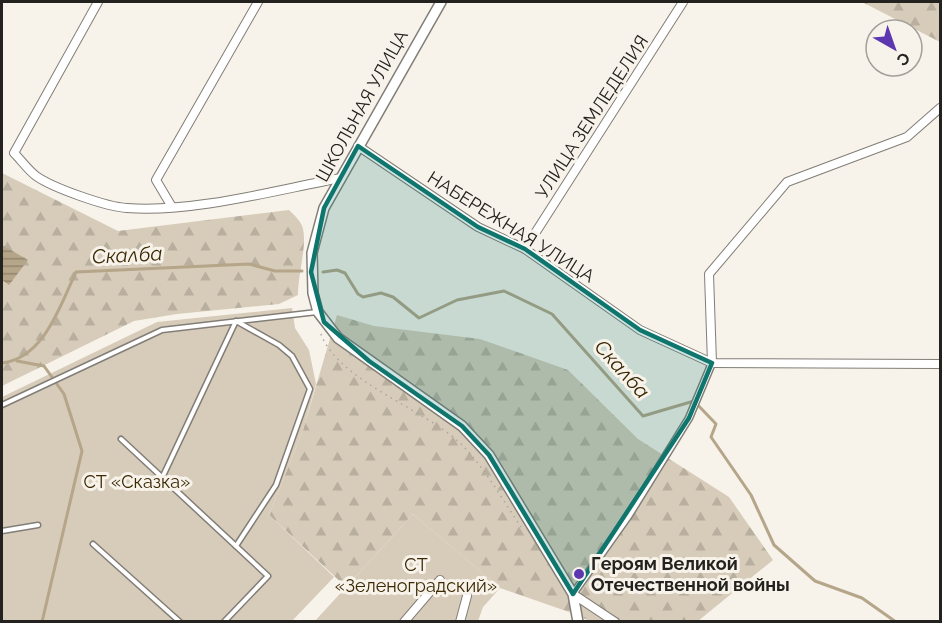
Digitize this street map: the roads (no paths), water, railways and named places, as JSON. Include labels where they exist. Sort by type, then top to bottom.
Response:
[{"type":"street","points":[[98,2],[14,153],[36,176],[67,191],[125,208],[172,207],[341,178]]},
{"type":"street","points":[[172,207],[156,180],[258,2]]},
{"type":"street","name":"ШКОЛЬНАЯ УЛИЦА","points":[[318,312],[311,272],[318,228],[324,208],[441,2]]},
{"type":"street","name":"УЛИЦА ЗЕМЛЕДЕЛИЯ","points":[[525,249],[683,2]]},
{"type":"street","points":[[573,594],[629,515],[689,418],[700,393],[712,363],[709,274],[787,182],[907,138],[940,108]]},
{"type":"street","name":"НАБЕРЕЖНАЯ УЛИЦА","points":[[358,147],[478,227],[525,249],[640,330],[712,363]]},
{"type":"street","points":[[318,312],[338,338],[462,426],[483,448],[573,594],[578,621]]},
{"type":"street","points":[[712,363],[940,364]]},
{"type":"street","points":[[404,621],[441,580]]},
{"type":"street","points":[[573,594],[615,621]]},
{"type":"street","points":[[460,621],[467,596]]},
{"type":"lane","points":[[2,405],[162,330],[318,312]]},
{"type":"lane","points":[[162,478],[236,321]]},
{"type":"lane","points":[[236,321],[279,345],[292,356],[310,389],[276,485],[236,546]]},
{"type":"lane","points":[[121,439],[268,576],[224,621]]},
{"type":"lane","points":[[2,531],[38,525]]},
{"type":"lane","points":[[93,544],[180,621]]},
{"type":"waterway","name":"Скалба","points":[[2,363],[17,359],[40,341],[57,314],[76,272],[249,264],[275,271],[302,271]]},
{"type":"waterway","name":"Скалба","points":[[323,272],[337,270],[345,273],[358,294],[363,297],[381,293],[393,297],[419,318],[457,300],[504,291],[552,314],[643,416],[694,401],[716,424],[711,437],[751,495],[774,545],[815,581],[862,598],[896,622]]},
{"type":"waterway","points":[[17,361],[44,366],[64,394],[82,451],[42,622]]},
{"type":"place","name":"Героям Великой Отечественной войны","points":[[579,574]]},
{"type":"park label","name":"СТ «Сказка»","points":[[137,482]]},
{"type":"park label","name":"СТ «Зеленоградский»","points":[[416,575]]}]
